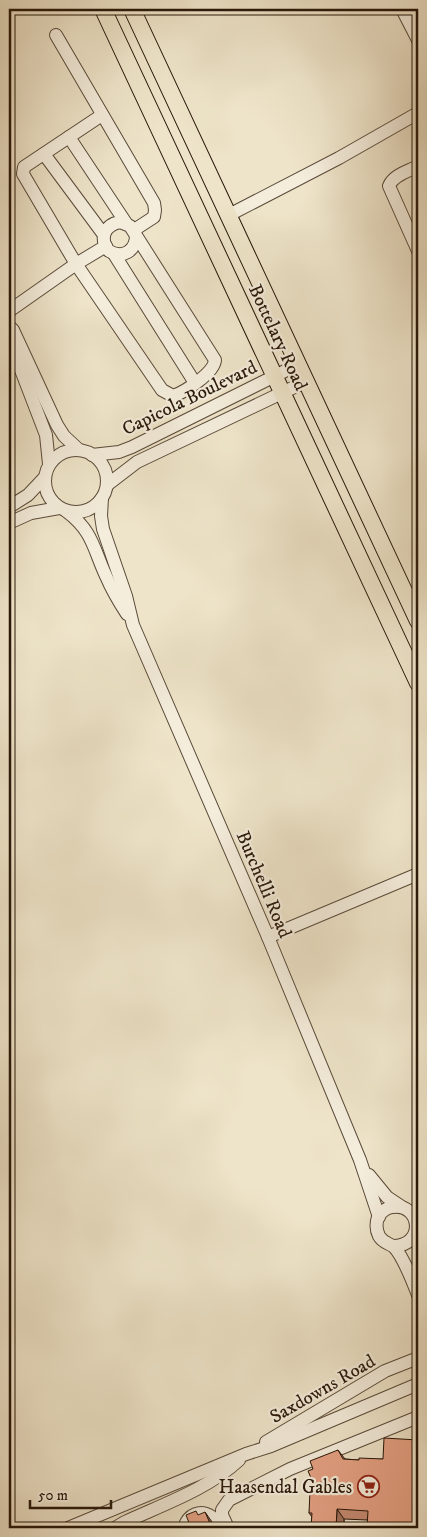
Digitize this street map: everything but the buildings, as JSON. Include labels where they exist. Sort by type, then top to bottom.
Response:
[{"type":"main road","name":"Bottelary Road","points":[[103,9],[418,683]]},
{"type":"main road","name":"Bottelary Road","points":[[132,9],[418,621]]},
{"type":"street","points":[[402,9],[418,40]]},
{"type":"street","points":[[56,35],[154,203],[156,210],[154,217],[132,229]]},
{"type":"street","points":[[228,216],[339,158],[418,113]]},
{"type":"street","points":[[68,138],[132,229],[215,360],[212,370],[183,393],[173,396],[162,390],[76,264],[23,174],[24,167],[102,115]]},
{"type":"street","points":[[44,154],[108,245],[195,383]]},
{"type":"street","points":[[418,166],[395,178],[390,182],[389,186],[418,251]]},
{"type":"street","points":[[120,222],[132,229],[136,241],[130,251],[120,255],[108,245],[109,226],[120,222]]},
{"type":"street","points":[[9,311],[76,264],[108,245]]},
{"type":"street","points":[[9,326],[13,330],[57,425],[68,440],[79,450]]},
{"type":"street","points":[[9,338],[46,435],[49,464],[45,477],[46,491],[49,498],[63,509]]},
{"type":"street","name":"Capicola Boulevard","points":[[92,455],[113,454],[132,447],[299,364]]},
{"type":"street","name":"Capicola Boulevard","points":[[107,485],[137,462],[307,381]]},
{"type":"street","points":[[9,523],[31,513],[63,509],[80,512],[86,511],[102,498],[107,485],[107,478],[102,465],[92,455],[79,450],[72,450],[60,454],[49,464]]},
{"type":"street","points":[[9,507],[28,495],[45,477]]},
{"type":"street","name":"Burchelli Road","points":[[102,498],[101,516],[103,528],[126,596],[133,625]]},
{"type":"street","name":"Burchelli Road","points":[[63,509],[75,518],[90,534],[106,576],[133,625],[268,937],[360,1160],[379,1217]]},
{"type":"street","points":[[268,937],[418,874]]},
{"type":"street","name":"Burchelli Road","points":[[360,1160],[378,1187],[402,1207]]},
{"type":"street","points":[[390,1207],[402,1207],[413,1215],[416,1228],[415,1234],[406,1244],[393,1246],[387,1244],[378,1235],[376,1229],[379,1217],[390,1207]]},
{"type":"street","points":[[393,1246],[406,1266],[418,1295]]},
{"type":"street","points":[[385,1371],[418,1350]]},
{"type":"street","name":"Saxdowns Road","points":[[246,1454],[385,1371],[418,1358]]},
{"type":"street","name":"Saxdowns Road","points":[[68,1528],[418,1384]]},
{"type":"street","points":[[228,1528],[222,1515],[222,1510],[229,1500],[290,1469],[418,1417]]},
{"type":"street","points":[[379,1433],[392,1444]]},
{"type":"street","points":[[115,1528],[194,1490],[224,1473],[246,1454]]},
{"type":"street","points":[[184,1528],[188,1519],[200,1513],[212,1517],[218,1528]]},
{"type":"place","name":"Haasendal Gables","points":[[368,1486]]}]
